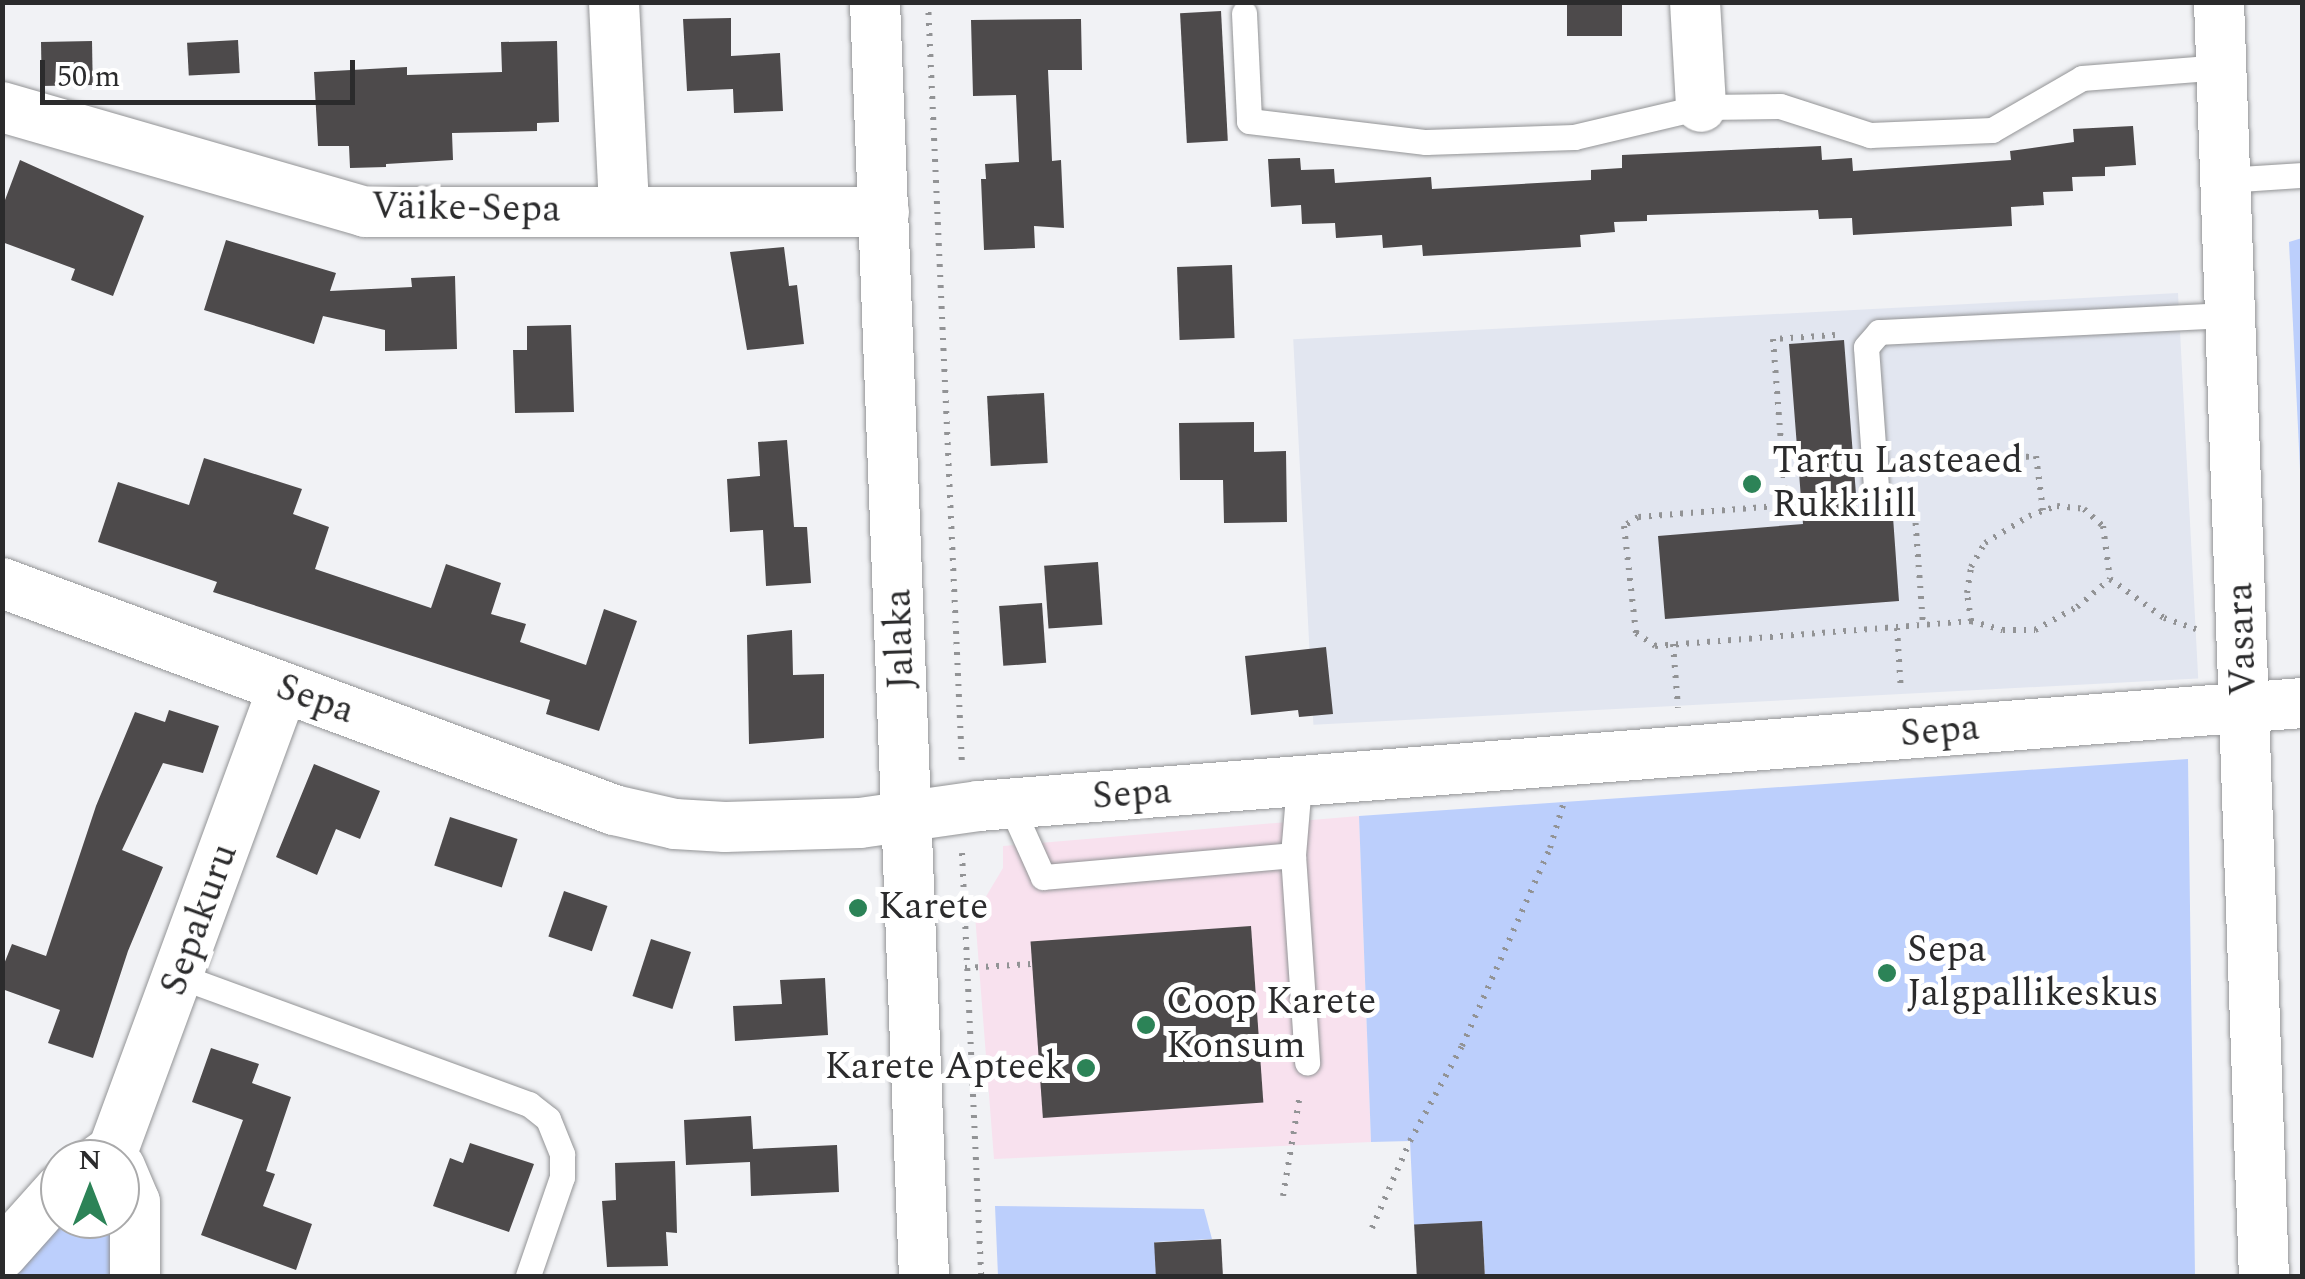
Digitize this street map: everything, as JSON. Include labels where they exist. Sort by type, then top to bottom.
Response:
[{"type":"street","points":[[614,2],[624,210]]},
{"type":"street","name":"Jalaka","points":[[875,2],[924,1276]]},
{"type":"street","points":[[1695,2],[1701,107]]},
{"type":"street","name":"Vasara","points":[[2220,2],[2264,1276]]},
{"type":"street","name":"Väike-Sepa","points":[[2,107],[365,212],[884,212]]},
{"type":"street","name":"Sepa","points":[[2,584],[614,810],[675,824],[772,828],[906,818],[986,806],[2302,704]]},
{"type":"street","name":"Sepakuru","points":[[119,1139],[283,688]]},
{"type":"street","points":[[2,1254],[40,1211]]},
{"type":"street","name":"Sepakuru","points":[[135,1239],[135,1276]]},
{"type":"lane","points":[[1244,13],[1249,121],[1426,142],[1574,137],[1701,107],[1780,106],[1870,135],[1992,130],[2082,78],[2222,67]]},
{"type":"lane","points":[[2226,180],[2302,175]]},
{"type":"lane","points":[[1877,500],[1866,347],[1879,332],[2232,315]]},
{"type":"lane","points":[[1299,783],[1293,855],[1307,1063]]},
{"type":"lane","points":[[986,806],[1042,876],[1293,855]]},
{"type":"lane","points":[[180,976],[528,1104],[548,1118],[562,1154],[562,1178],[528,1276]]},
{"type":"path","points":[[928,2],[986,806],[965,968],[980,1276]]},
{"type":"path","points":[[1879,332],[1773,339],[1785,496],[1778,506],[1638,518],[1624,526],[1636,633],[1655,646],[1971,620],[2003,630],[2035,630],[2077,607],[2110,579]]},
{"type":"path","points":[[1875,468],[2036,456],[2043,511]]},
{"type":"path","points":[[1911,465],[1923,626]]},
{"type":"path","points":[[1971,620],[1967,592],[1971,566],[1986,544],[2057,506],[2084,509],[2103,526],[2110,579],[2164,618],[2197,629]]},
{"type":"path","points":[[1897,628],[1902,702]]},
{"type":"path","points":[[1372,1228],[1410,1141],[1478,1010],[1550,848],[1566,794]]},
{"type":"path","points":[[965,968],[1031,964]]},
{"type":"path","points":[[1284,1196],[1307,1063]]},
{"type":"shaded area","points":[[2302,238],[2302,510],[2289,242]]},
{"type":"shaded area","name":"Tartu Lasteaed Rukkilill","points":[[2178,293],[2198,678],[1313,725],[1293,339]]},
{"type":"shaded area","name":"Sepa Jalgpallikeskus","points":[[2188,759],[2195,1276],[1485,1276],[1482,1221],[1414,1225],[1410,1141],[1371,1142],[1359,816]]},
{"type":"shaded area","points":[[1359,816],[1371,1142],[994,1159],[975,915],[1003,868],[1003,846]]},
{"type":"shaded area","points":[[995,1206],[1204,1209],[1212,1239],[1155,1242],[1156,1276],[998,1276]]},
{"type":"shaded area","points":[[43,1239],[118,1239],[115,1276],[12,1276]]},
{"type":"building","points":[[1567,2],[1622,2],[1622,36],[1567,36]]},
{"type":"building","points":[[1221,11],[1228,141],[1187,143],[1180,13]]},
{"type":"building","points":[[731,18],[731,56],[780,53],[783,111],[734,113],[733,89],[687,91],[683,19]]},
{"type":"building","points":[[1081,19],[1082,70],[1048,70],[1052,161],[1061,160],[1064,228],[1034,226],[1035,248],[984,250],[981,179],[986,179],[985,164],[1019,162],[1016,95],[973,96],[971,20]]},
{"type":"building","points":[[238,40],[240,73],[189,76],[187,43]]},
{"type":"building","points":[[92,41],[93,85],[42,86],[41,42]]},
{"type":"building","points":[[557,41],[559,122],[537,123],[537,131],[452,133],[453,160],[386,167],[350,168],[349,146],[318,146],[314,72],[407,67],[407,75],[502,72],[501,42]]},
{"type":"building","points":[[2133,126],[2136,165],[2105,167],[2105,176],[2072,177],[2073,191],[2043,192],[2044,205],[2011,207],[2012,226],[1853,235],[1852,218],[1819,219],[1818,210],[1647,215],[1647,221],[1614,222],[1615,232],[1580,235],[1581,247],[1423,256],[1422,245],[1383,248],[1382,235],[1336,238],[1335,223],[1302,224],[1301,205],[1271,207],[1268,159],[1300,158],[1301,170],[1334,169],[1335,183],[1431,177],[1432,189],[1591,180],[1591,170],[1622,168],[1622,155],[1821,146],[1822,160],[1852,158],[1853,171],[2011,160],[2010,151],[2074,142],[2073,129]]},
{"type":"building","points":[[20,160],[144,216],[113,296],[71,280],[75,269],[2,242],[2,208]]},
{"type":"building","points":[[226,240],[336,273],[330,291],[412,287],[411,278],[455,276],[457,349],[385,351],[385,330],[323,316],[314,344],[204,310]]},
{"type":"building","points":[[784,247],[789,286],[797,285],[804,344],[747,350],[730,252]]},
{"type":"building","points":[[1232,265],[1235,338],[1180,340],[1177,267]]},
{"type":"building","points":[[571,325],[574,412],[515,413],[513,350],[527,350],[527,326]]},
{"type":"building","name":"Tartu Lasteaed Rukkilill","points":[[1844,340],[1858,520],[1893,517],[1899,601],[1665,619],[1658,536],[1803,524],[1789,344]]},
{"type":"building","points":[[1044,393],[1048,463],[991,466],[987,396]]},
{"type":"building","points":[[1254,422],[1254,452],[1286,451],[1287,522],[1224,523],[1223,480],[1180,480],[1179,423]]},
{"type":"building","points":[[787,440],[794,527],[807,527],[811,583],[766,586],[763,530],[730,532],[727,479],[760,476],[758,442]]},
{"type":"building","points":[[204,458],[302,489],[293,514],[329,527],[315,569],[431,608],[446,564],[501,583],[491,614],[526,624],[520,642],[586,665],[604,609],[637,621],[599,731],[546,714],[550,700],[213,592],[217,582],[98,542],[118,482],[189,505]]},
{"type":"building","points":[[1098,562],[1102,625],[1049,629],[1044,566]]},
{"type":"building","points":[[1042,603],[1046,663],[1003,666],[999,606]]},
{"type":"building","points":[[792,630],[793,675],[824,674],[824,738],[749,744],[747,635]]},
{"type":"building","points":[[1326,647],[1333,714],[1299,717],[1298,710],[1251,715],[1245,656]]},
{"type":"building","points":[[169,710],[219,726],[203,773],[163,763],[122,850],[163,867],[128,951],[93,1058],[48,1043],[60,1010],[2,989],[2,969],[12,944],[46,956],[96,806],[135,712],[165,722]]},
{"type":"building","points":[[314,764],[380,791],[360,839],[336,829],[317,875],[276,857]]},
{"type":"building","points":[[450,817],[518,839],[502,887],[434,866]]},
{"type":"building","points":[[564,891],[607,906],[592,951],[548,936]]},
{"type":"building","name":"Coop Karete Konsum","points":[[1251,926],[1263,1103],[1043,1118],[1031,941]]},
{"type":"building","points":[[651,939],[691,952],[672,1009],[632,996]]},
{"type":"building","points":[[825,978],[828,1035],[735,1041],[733,1006],[782,1004],[780,980]]},
{"type":"building","points":[[211,1048],[259,1064],[252,1083],[291,1097],[266,1171],[275,1174],[263,1206],[312,1224],[296,1270],[201,1235],[243,1120],[192,1102]]},
{"type":"building","points":[[751,1116],[753,1149],[837,1145],[839,1192],[751,1196],[750,1162],[686,1165],[684,1120]]},
{"type":"building","points":[[470,1143],[534,1164],[509,1232],[433,1206],[450,1158],[463,1163]]},
{"type":"building","points":[[675,1161],[677,1233],[666,1232],[668,1266],[607,1267],[602,1201],[616,1200],[615,1163]]},
{"type":"building","points":[[1482,1221],[1485,1276],[1417,1276],[1414,1225]]},
{"type":"building","points":[[1221,1239],[1223,1276],[1156,1276],[1154,1243]]},
{"type":"place","name":"Tartu Lasteaed Rukkilill","points":[[1752,484]]},
{"type":"place","name":"Karete","points":[[858,908]]},
{"type":"place","name":"Sepa Jalgpallikeskus","points":[[1887,973]]},
{"type":"place","name":"Coop Karete Konsum","points":[[1146,1025]]},
{"type":"place","name":"Karete Apteek","points":[[1086,1068]]}]
